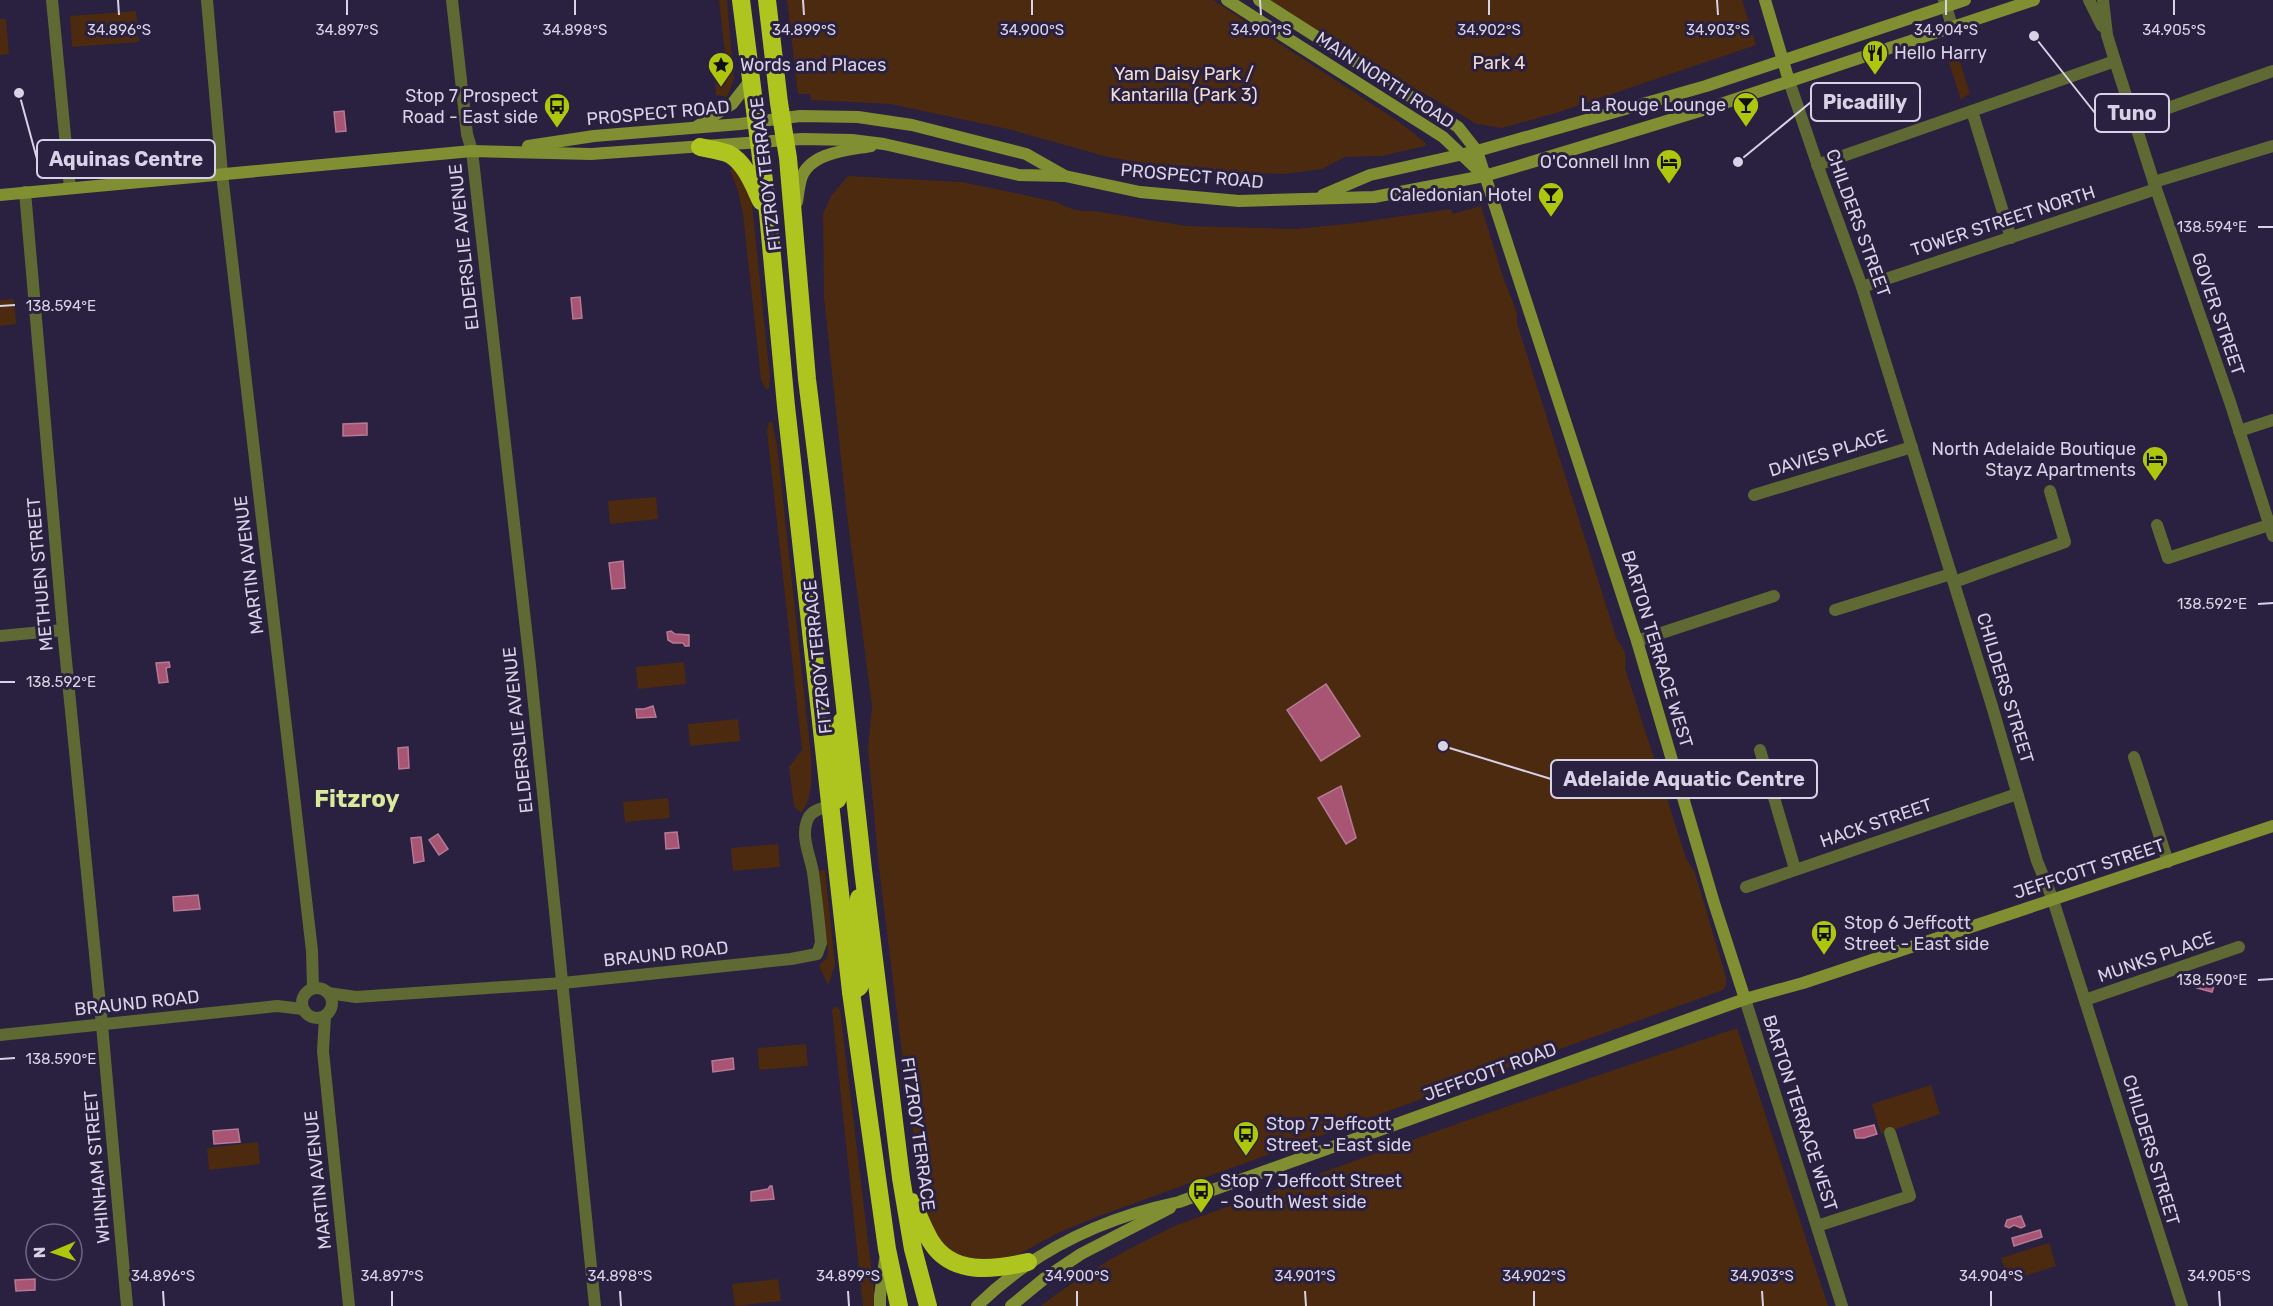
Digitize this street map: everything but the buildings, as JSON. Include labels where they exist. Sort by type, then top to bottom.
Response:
[{"type":"highway","name":"FITZROY TERRACE","points":[[741,0],[768,213],[786,406],[851,992],[887,1249],[899,1306]]},
{"type":"highway","name":"FITZROY TERRACE","points":[[767,0],[785,139],[807,379],[862,870],[901,1178],[913,1249],[928,1306]]},
{"type":"highway","points":[[700,147],[729,154],[737,161],[747,174],[768,213]]},
{"type":"highway","points":[[786,406],[807,379]]},
{"type":"highway","points":[[814,668],[821,625],[810,525],[816,519],[824,517]]},
{"type":"highway","points":[[830,807],[836,803],[840,793],[836,745],[845,708]]},
{"type":"highway","points":[[851,992],[859,987],[863,979],[856,919],[862,870]]},
{"type":"highway","points":[[901,1178],[930,1241],[941,1254],[964,1266],[986,1270],[1028,1262]]},
{"type":"main road","name":"MAIN NORTH ROAD","points":[[1227,0],[1443,137],[1484,176]]},
{"type":"main road","name":"MAIN NORTH ROAD","points":[[1259,0],[1458,127],[1477,151]]},
{"type":"main road","points":[[1765,0],[1789,81]]},
{"type":"main road","name":"PROSPECT ROAD","points":[[1316,198],[1370,175],[1477,151],[1706,86],[1782,62],[1945,3],[1965,0]]},
{"type":"main road","name":"PROSPECT ROAD","points":[[0,195],[472,151],[591,154],[785,139],[852,140],[885,144],[1019,175],[1065,176],[1112,187],[1186,197],[1259,201],[1374,197],[1484,176],[1703,110],[2034,0]]},
{"type":"main road","points":[[695,128],[732,104],[750,81]]},
{"type":"main road","name":"PROSPECT ROAD","points":[[497,150],[594,136],[800,116],[858,117],[912,125],[1026,154],[1065,176]]},
{"type":"main road","points":[[793,218],[802,176],[811,164],[840,152],[885,144]]},
{"type":"main road","name":"BARTON TERRACE WEST","points":[[1477,151],[1637,641],[1714,903],[1745,999]]},
{"type":"main road","name":"JEFFCOTT STREET","points":[[1745,999],[1803,983],[2273,826]]},
{"type":"main road","name":"JEFFCOTT ROAD","points":[[1011,1306],[1045,1278],[1081,1254],[1179,1202],[1745,999]]},
{"type":"main road","name":"JEFFCOTT ROAD","points":[[976,1306],[1028,1262],[1062,1242],[1144,1209],[1179,1202]]},
{"type":"main road","points":[[880,1306],[887,1249]]},
{"type":"street","points":[[52,0],[70,188]]},
{"type":"street","name":"MARTIN AVENUE","points":[[207,0],[222,174],[317,991],[307,1013],[323,1051]]},
{"type":"street","name":"ELDERSLIE AVENUE","points":[[452,0],[472,151],[529,653],[595,1306]]},
{"type":"street","name":"GOVER STREET","points":[[2089,0],[2107,35]]},
{"type":"street","name":"GOVER STREET","points":[[2103,0],[2107,35],[2115,62],[2155,186],[2240,431],[2271,531]]},
{"type":"street","points":[[1945,3],[1952,26]]},
{"type":"street","points":[[1817,165],[2115,62]]},
{"type":"street","points":[[2134,120],[2273,71]]},
{"type":"street","name":"CHILDERS STREET","points":[[1789,81],[1862,287],[1953,578],[2037,861],[2053,900],[2182,1306]]},
{"type":"street","points":[[1972,111],[2011,237]]},
{"type":"street","name":"TOWER STREET NORTH","points":[[1862,287],[2273,146]]},
{"type":"street","name":"METHUEN STREET","points":[[25,192],[63,630],[102,1025]]},
{"type":"street","points":[[2240,431],[2273,420]]},
{"type":"street","name":"DAVIES PLACE","points":[[1754,495],[1912,447]]},
{"type":"street","points":[[1834,610],[1953,578],[2065,542],[2050,491]]},
{"type":"street","points":[[2157,525],[2168,558],[2271,531]]},
{"type":"street","points":[[1637,641],[1773,596]]},
{"type":"street","points":[[0,636],[63,630]]},
{"type":"street","points":[[1760,750],[1795,869]]},
{"type":"street","points":[[2134,757],[2168,862]]},
{"type":"street","name":"HACK STREET","points":[[1746,887],[2017,794]]},
{"type":"street","name":"BRAUND ROAD","points":[[0,1035],[278,1006],[317,991],[356,997],[563,983],[791,959],[817,954],[821,943],[805,835],[806,822],[819,808],[830,807]]},
{"type":"street","name":"MUNKS PLACE","points":[[2085,1000],[2239,947]]},
{"type":"street","name":"MARTIN AVENUE","points":[[317,991],[332,1000],[328,1012],[323,1051],[349,1306]]},
{"type":"street","name":"BRAUND ROAD","points":[[278,1006],[307,1013],[316,1018],[356,997]]},
{"type":"street","name":"BARTON TERRACE WEST","points":[[1745,999],[1842,1306]]},
{"type":"street","name":"WHINHAM STREET","points":[[102,1025],[127,1306]]},
{"type":"street","points":[[1817,1226],[1910,1196],[1890,1133]]},
{"type":"green space","points":[[719,0],[727,0],[734,78],[727,97],[716,95],[715,73],[727,72]]},
{"type":"green space","name":"Yam Daisy Park / Kantarilla (Park 3)","points":[[787,0],[1213,0],[1398,121],[1426,143],[1425,146],[1382,156],[1345,157],[1322,169],[1284,174],[1190,171],[1108,157],[1008,129],[890,104],[811,100],[810,94],[798,94]]},
{"type":"green space","name":"Park 4","points":[[1264,0],[1742,0],[1756,45],[1556,113],[1502,128],[1477,124]]},
{"type":"green space","points":[[136,11],[139,42],[72,47],[70,16]]},
{"type":"green space","points":[[0,19],[6,19],[9,54],[0,55]]},
{"type":"green space","points":[[1957,53],[1970,93],[1961,100],[1947,56]]},
{"type":"green space","points":[[734,167],[748,191],[752,205],[770,378],[769,389],[766,389],[761,380],[743,214],[730,170]]},
{"type":"green space","points":[[848,176],[962,182],[1057,202],[1079,210],[1187,226],[1295,229],[1451,209],[1452,214],[1481,206],[1517,313],[1517,323],[1617,640],[1625,653],[1625,668],[1686,858],[1695,873],[1726,977],[1723,990],[1099,1216],[1058,1233],[1012,1258],[992,1264],[948,1253],[929,1227],[906,1086],[879,868],[868,749],[872,706],[847,515],[824,297],[823,214],[831,196]]},
{"type":"green space","points":[[14,299],[16,324],[0,326],[0,300]]},
{"type":"green space","points":[[769,422],[772,422],[777,445],[811,757],[810,793],[801,813],[794,806],[789,767],[802,750],[767,431]]},
{"type":"green space","points":[[656,497],[658,519],[610,524],[608,501]]},
{"type":"green space","points":[[684,662],[686,684],[638,689],[636,667]]},
{"type":"green space","points":[[738,719],[740,741],[690,746],[688,724]]},
{"type":"green space","points":[[668,798],[670,818],[625,822],[623,802]]},
{"type":"green space","points":[[778,844],[780,867],[733,871],[731,848]]},
{"type":"green space","points":[[825,870],[835,965],[828,985],[819,965],[827,958],[828,951],[819,871]]},
{"type":"green space","points":[[836,1006],[840,1010],[876,1306],[863,1306],[832,1010]]},
{"type":"green space","points":[[1737,1028],[1828,1306],[1041,1306],[1107,1262],[1177,1225],[1462,1122]]},
{"type":"green space","points":[[806,1044],[808,1066],[759,1070],[758,1048]]},
{"type":"green space","points":[[1931,1085],[1940,1114],[1881,1134],[1872,1104]]},
{"type":"green space","points":[[258,1142],[260,1164],[209,1170],[207,1148]]},
{"type":"green space","points":[[2049,1243],[2056,1266],[2009,1281],[2001,1258]]},
{"type":"green space","points":[[778,1279],[781,1301],[735,1306],[732,1284]]},
{"type":"shaded area","points":[[344,111],[346,131],[336,132],[334,112]]},
{"type":"shaded area","points":[[580,297],[582,318],[573,319],[571,298]]},
{"type":"shaded area","points":[[367,423],[367,435],[343,436],[343,424]]},
{"type":"shaded area","points":[[623,561],[625,588],[612,589],[609,563]]},
{"type":"shaded area","points":[[671,631],[675,634],[689,635],[689,646],[668,640],[667,632]]},
{"type":"shaded area","points":[[169,662],[170,667],[166,668],[168,682],[159,683],[156,663]]},
{"type":"shaded area","points":[[1326,684],[1360,736],[1321,761],[1287,710]]},
{"type":"shaded area","points":[[653,706],[656,717],[637,718],[636,709]]},
{"type":"shaded area","points":[[408,747],[409,768],[399,769],[398,748]]},
{"type":"shaded area","points":[[1341,786],[1356,838],[1346,844],[1318,798]]},
{"type":"shaded area","points":[[677,832],[679,848],[666,849],[665,833]]},
{"type":"shaded area","points":[[438,834],[448,849],[439,855],[429,840]]},
{"type":"shaded area","points":[[421,837],[424,861],[414,863],[411,838]]},
{"type":"shaded area","points":[[198,895],[200,909],[174,911],[173,897]]},
{"type":"shaded area","points":[[2200,979],[2215,983],[2212,992],[2197,988]]},
{"type":"shaded area","points":[[733,1058],[734,1069],[713,1072],[712,1061]]},
{"type":"shaded area","points":[[1874,1125],[1877,1134],[1856,1138],[1854,1130]]},
{"type":"shaded area","points":[[238,1129],[240,1142],[214,1144],[213,1131]]},
{"type":"shaded area","points":[[772,1186],[774,1199],[751,1201],[751,1192],[768,1189]]},
{"type":"shaded area","points":[[2021,1216],[2025,1226],[2021,1228],[2014,1225],[2009,1228],[2005,1226],[2007,1220]]},
{"type":"shaded area","points":[[2040,1230],[2042,1237],[2014,1246],[2012,1238]]},
{"type":"shaded area","points":[[15,1280],[35,1282],[35,1290],[16,1291]]},
{"type":"place","name":"Tuno","points":[[2034,36]]},
{"type":"place","name":"Hello Harry","points":[[1875,76]]},
{"type":"place","name":"Words and Places","points":[[721,88]]},
{"type":"place","name":"Aquinas Centre","points":[[19,93]]},
{"type":"place","name":"La Rouge Lounge","points":[[1746,128]]},
{"type":"place","name":"Stop 7 Prospect Road - East side","points":[[557,129]]},
{"type":"place","name":"Picadilly","points":[[1738,162]]},
{"type":"place","name":"O'Connell Inn","points":[[1669,185]]},
{"type":"place","name":"Caledonian Hotel","points":[[1551,218]]},
{"type":"place","name":"North Adelaide Boutique Stayz Apartments","points":[[2155,482]]},
{"type":"place","name":"Adelaide Aquatic Centre","points":[[1443,746]]},
{"type":"place","name":"Stop 6 Jeffcott Street - East side","points":[[1824,956]]},
{"type":"place","name":"Stop 7 Jeffcott Street - East side","points":[[1246,1157]]},
{"type":"place","name":"Stop 7 Jeffcott Street - South West side","points":[[1201,1214]]},
{"type":"district","name":"Fitzroy","points":[[357,799]]}]
